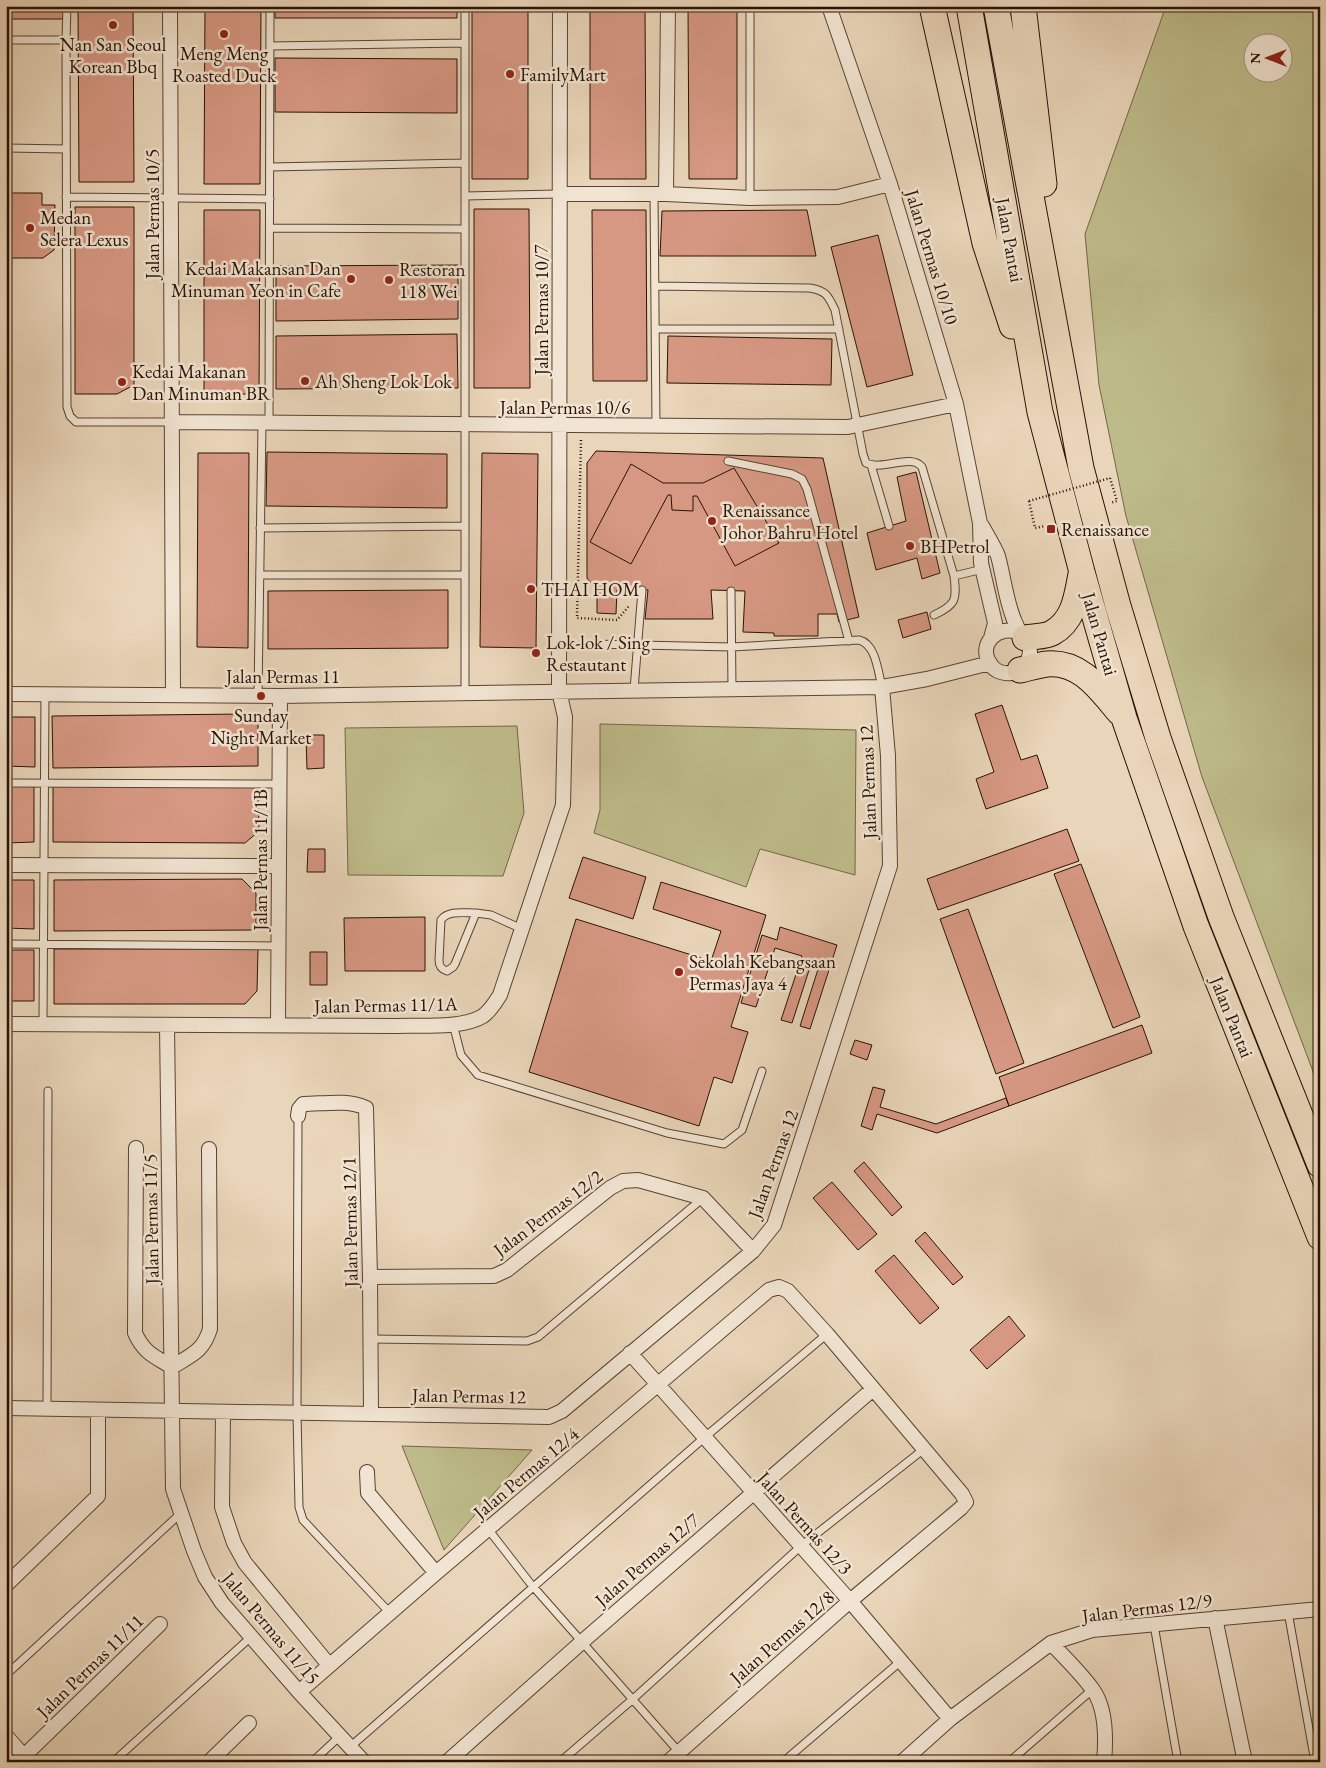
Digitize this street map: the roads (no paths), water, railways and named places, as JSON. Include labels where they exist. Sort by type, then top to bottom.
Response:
[{"type":"highway","points":[[932,6],[985,243],[1040,412]]},
{"type":"highway","points":[[937,6],[943,59]]},
{"type":"highway","name":"Jalan Pantai","points":[[969,6],[1040,412],[1082,572],[1124,718],[1196,926],[1320,1237]]},
{"type":"highway","name":"Jalan Pantai","points":[[996,6],[1081,468],[1118,606],[1158,738],[1221,917],[1320,1165]]},
{"type":"highway","points":[[1024,6],[1074,432]]},
{"type":"highway","points":[[1023,635],[1051,634],[1065,624],[1075,604],[1082,572]]},
{"type":"highway","points":[[1020,670],[1049,664],[1072,667],[1090,679],[1124,718]]},
{"type":"street","name":"Jalan Permas 10/5","points":[[170,6],[174,695]]},
{"type":"street","name":"Jalan Permas 10/7","points":[[559,692],[560,6]]},
{"type":"street","points":[[660,194],[668,6]]},
{"type":"street","name":"Jalan Permas 10/10","points":[[830,6],[890,184],[956,404],[980,523],[983,569],[995,623],[991,638]]},
{"type":"street","points":[[560,194],[660,194],[750,198],[838,197],[890,184]]},
{"type":"street","name":"Jalan Permas 10/6","points":[[172,422],[848,427],[956,404]]},
{"type":"street","name":"Jalan Permas 10/10","points":[[980,523],[997,554],[1013,617],[1023,635]]},
{"type":"street","points":[[1008,630],[1023,635],[1030,651],[1026,665],[1014,673],[1000,672],[990,663],[986,651],[991,638],[1001,631],[1008,630]]},
{"type":"street","points":[[882,686],[927,678],[990,663]]},
{"type":"street","name":"Jalan Permas 11","points":[[6,694],[280,696],[882,686]]},
{"type":"street","name":"Jalan Permas 12","points":[[6,1408],[549,1417],[562,1411],[753,1251],[774,1225],[890,866],[888,756],[882,686]]},
{"type":"street","name":"Jalan Permas 11/1A","points":[[6,1024],[396,1026],[453,1024],[468,1022],[482,1016],[493,1008],[500,995],[563,806],[565,717],[559,692]]},
{"type":"street","name":"Jalan Permas 11/1B","points":[[278,1024],[280,696]]},
{"type":"street","points":[[6,865],[279,866]]},
{"type":"street","name":"Jalan Permas 11/5","points":[[167,1025],[174,1412]]},
{"type":"street","name":"Jalan Permas 12/1","points":[[298,1116],[299,1109],[303,1104],[358,1104],[366,1108],[371,1413]]},
{"type":"street","points":[[136,1148],[135,1333],[141,1345],[149,1353],[172,1367],[196,1352],[206,1343],[210,1329],[209,1149]]},
{"type":"street","name":"Jalan Permas 12/2","points":[[370,1277],[494,1276],[507,1270],[610,1188],[622,1181],[638,1180],[703,1198]]},
{"type":"street","points":[[703,1198],[753,1251]]},
{"type":"street","name":"Jalan Permas 12/4","points":[[299,1692],[769,1290],[779,1287],[788,1292],[827,1334]]},
{"type":"street","points":[[827,1334],[924,1449]]},
{"type":"street","name":"Jalan Permas 12/3","points":[[630,1353],[850,1601],[950,1719]]},
{"type":"street","name":"Jalan Permas 12/7","points":[[447,1762],[873,1389]]},
{"type":"street","points":[[6,1585],[98,1496],[98,1410]]},
{"type":"street","name":"Jalan Permas 11/15","points":[[174,1412],[173,1489],[194,1551],[205,1576],[222,1603],[299,1692],[364,1762]]},
{"type":"street","points":[[223,1413],[222,1507],[234,1543],[245,1563],[329,1665]]},
{"type":"street","name":"Jalan Permas 12/8","points":[[675,1758],[850,1601],[966,1502],[962,1494],[924,1449]]},
{"type":"street","points":[[367,1472],[368,1493],[436,1573]]},
{"type":"street","name":"Jalan Permas 12/9","points":[[902,1762],[950,1719],[1051,1643],[1092,1630],[1320,1609]]},
{"type":"street","points":[[1215,1618],[1245,1762]]},
{"type":"street","name":"Jalan Permas 11/11","points":[[27,1759],[160,1624]]},
{"type":"street","points":[[1051,1643],[1093,1689],[1102,1710],[1104,1762]]},
{"type":"street","points":[[209,1762],[248,1723]]},
{"type":"street","points":[[6,1736],[27,1759]]},
{"type":"lane","points":[[67,6],[67,407],[70,416],[76,422],[172,422]]},
{"type":"lane","points":[[258,696],[260,528],[270,228],[270,6]]},
{"type":"lane","points":[[465,6],[465,693]]},
{"type":"lane","points":[[750,6],[750,198]]},
{"type":"lane","points":[[6,40],[66,40]]},
{"type":"lane","points":[[270,46],[465,43]]},
{"type":"lane","points":[[6,148],[66,149]]},
{"type":"lane","points":[[270,167],[465,163]]},
{"type":"lane","points":[[465,196],[560,194]]},
{"type":"lane","points":[[656,426],[655,286],[660,194]]},
{"type":"lane","points":[[66,197],[270,199]]},
{"type":"lane","points":[[270,228],[465,229]]},
{"type":"lane","points":[[655,286],[810,288],[822,290],[829,298],[835,310],[866,463],[871,465],[915,461],[922,467],[954,576],[956,597],[948,608],[934,615]]},
{"type":"lane","points":[[656,329],[839,329]]},
{"type":"lane","points":[[728,461],[792,474],[802,479],[807,489],[849,641]]},
{"type":"lane","points":[[871,465],[889,526]]},
{"type":"lane","points":[[260,528],[465,526]]},
{"type":"lane","points":[[954,576],[983,569]]},
{"type":"lane","points":[[260,575],[465,575]]},
{"type":"lane","points":[[634,690],[642,590]]},
{"type":"lane","points":[[731,591],[732,689]]},
{"type":"lane","points":[[592,644],[732,647],[859,640],[865,642],[871,649],[882,686]]},
{"type":"lane","points":[[43,1024],[45,694]]},
{"type":"lane","points":[[6,783],[279,784]]},
{"type":"lane","points":[[476,913],[453,968],[447,971],[443,970],[439,960],[441,920],[444,917],[452,913],[476,913],[491,915],[522,929]]},
{"type":"lane","points":[[6,944],[278,946]]},
{"type":"lane","points":[[453,1024],[460,1055],[478,1075],[667,1133],[724,1144],[742,1130],[762,1071]]},
{"type":"lane","points":[[47,1409],[48,1091]]},
{"type":"lane","points":[[298,1116],[297,1413],[299,1507],[303,1520],[390,1613]]},
{"type":"lane","points":[[370,1339],[527,1341],[538,1337],[703,1198]]},
{"type":"lane","points":[[350,1746],[705,1437],[827,1334]]},
{"type":"lane","points":[[560,1762],[801,1546],[924,1449]]},
{"type":"lane","points":[[6,1675],[181,1513]]},
{"type":"lane","points":[[488,1529],[534,1587],[633,1698],[675,1758]]},
{"type":"lane","points":[[1288,1612],[1315,1762]]},
{"type":"lane","points":[[1154,1625],[1178,1762]]},
{"type":"lane","points":[[113,1762],[252,1636]]},
{"type":"lane","points":[[783,1762],[901,1661]]},
{"type":"lane","points":[[1009,1762],[1093,1689]]},
{"type":"lane","points":[[312,1762],[340,1736]]},
{"type":"place","name":"Nan San Seoul Korean Bbq","points":[[113,25]]},
{"type":"place","name":"Meng Meng Roasted Duck","points":[[224,34]]},
{"type":"place","name":"FamilyMart","points":[[510,74]]},
{"type":"place","name":"Medan Selera Lexus","points":[[30,228]]},
{"type":"place","name":"Kedai Makansan Dan Minuman Yeon in Cafe","points":[[351,279]]},
{"type":"place","name":"Restoran 118 Wei","points":[[389,280]]},
{"type":"place","name":"Ah Sheng Lok Lok","points":[[305,381]]},
{"type":"place","name":"Kedai Makanan Dan Minuman BR","points":[[122,382]]},
{"type":"place","name":"Renaissance Johor Bahru Hotel","points":[[712,521]]},
{"type":"place","name":"Renaissance","points":[[1051,529]]},
{"type":"place","name":"BHPetrol","points":[[910,546]]},
{"type":"place","name":"THAI HOM","points":[[531,589]]},
{"type":"place","name":"Lok-lok / Sing Restautant","points":[[536,653]]},
{"type":"place","name":"Sunday Night Market","points":[[261,696]]},
{"type":"place","name":"Sekolah Kebangsaan Permas Jaya 4","points":[[679,972]]}]
